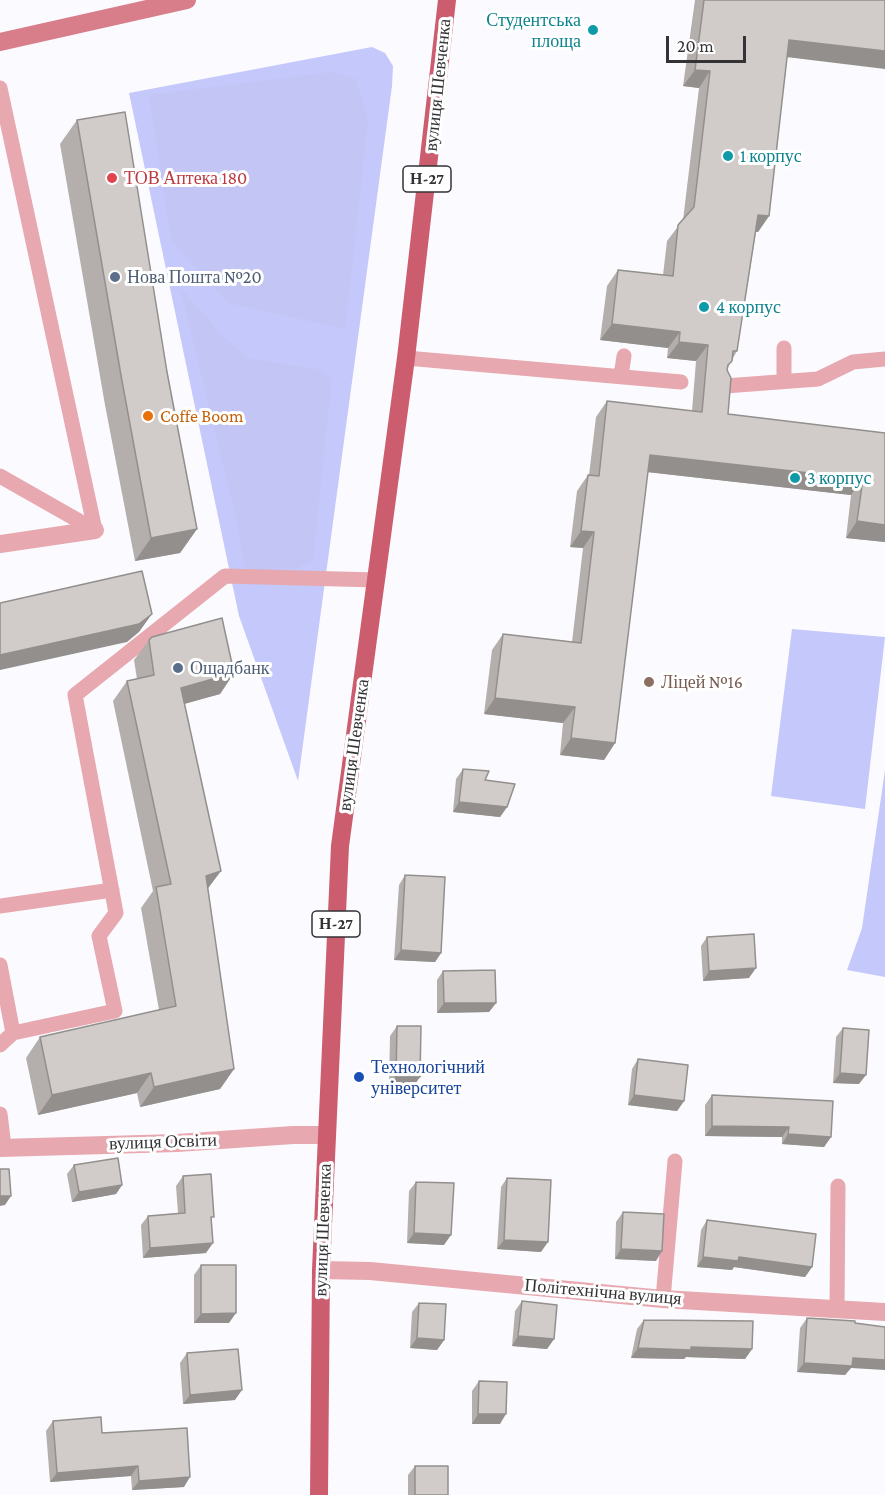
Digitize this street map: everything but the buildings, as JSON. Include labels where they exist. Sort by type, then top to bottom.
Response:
[{"type":"main road","points":[[0,42],[187,0]]},
{"type":"main road","name":"вулиця Шевченка","points":[[319,1495],[321,1270],[340,846],[406,358],[447,0]]},
{"type":"street","points":[[0,544],[95,530]]},
{"type":"street","name":"вулиця Освіти","points":[[2,1148],[177,1143],[326,1135]]},
{"type":"street","name":"Політехнічна вулиця","points":[[321,1270],[370,1271],[663,1299],[885,1312]]},
{"type":"lane","points":[[0,88],[95,530]]},
{"type":"lane","points":[[784,348],[784,381]]},
{"type":"lane","points":[[621,376],[624,356]]},
{"type":"lane","points":[[406,358],[681,382]]},
{"type":"lane","points":[[725,386],[818,379],[853,362],[885,359]]},
{"type":"lane","points":[[0,476],[95,530]]},
{"type":"lane","points":[[0,1045],[13,1034],[115,1011],[99,936],[116,914],[75,695],[225,576],[377,580]]},
{"type":"lane","points":[[0,906],[112,890]]},
{"type":"lane","points":[[0,965],[13,1034]]},
{"type":"lane","points":[[0,1114],[2,1148]]},
{"type":"lane","points":[[663,1299],[675,1161]]},
{"type":"lane","points":[[837,1310],[838,1186]]},
{"type":"shaded area","points":[[372,47],[385,53],[393,66],[392,86],[298,781],[239,616],[129,93]]},
{"type":"shaded area","points":[[331,72],[356,79],[368,121],[345,329],[228,303],[171,241],[149,95]]},
{"type":"shaded area","points":[[180,288],[221,334],[247,358],[316,369],[332,378],[313,561],[297,568],[246,576],[236,518]]},
{"type":"shaded area","points":[[792,629],[885,637],[865,809],[771,796]]},
{"type":"shaded area","points":[[885,770],[885,977],[847,970],[862,928]]},
{"type":"place","name":"Студентська площа","points":[[593,30]]},
{"type":"place","name":"1 корпус","points":[[728,156]]},
{"type":"place","name":"ТОВ Аптека 180","points":[[112,178]]},
{"type":"place","name":"Нова Пошта №20","points":[[115,277]]},
{"type":"place","name":"4 корпус","points":[[704,307]]},
{"type":"place","name":"Coffe Boom","points":[[148,416]]},
{"type":"place","name":"3 корпус","points":[[795,478]]},
{"type":"place","name":"Ощадбанк","points":[[178,668]]},
{"type":"place","name":"Ліцей №16","points":[[649,682]]},
{"type":"place","name":"Технологічний університет","points":[[359,1077]]}]
